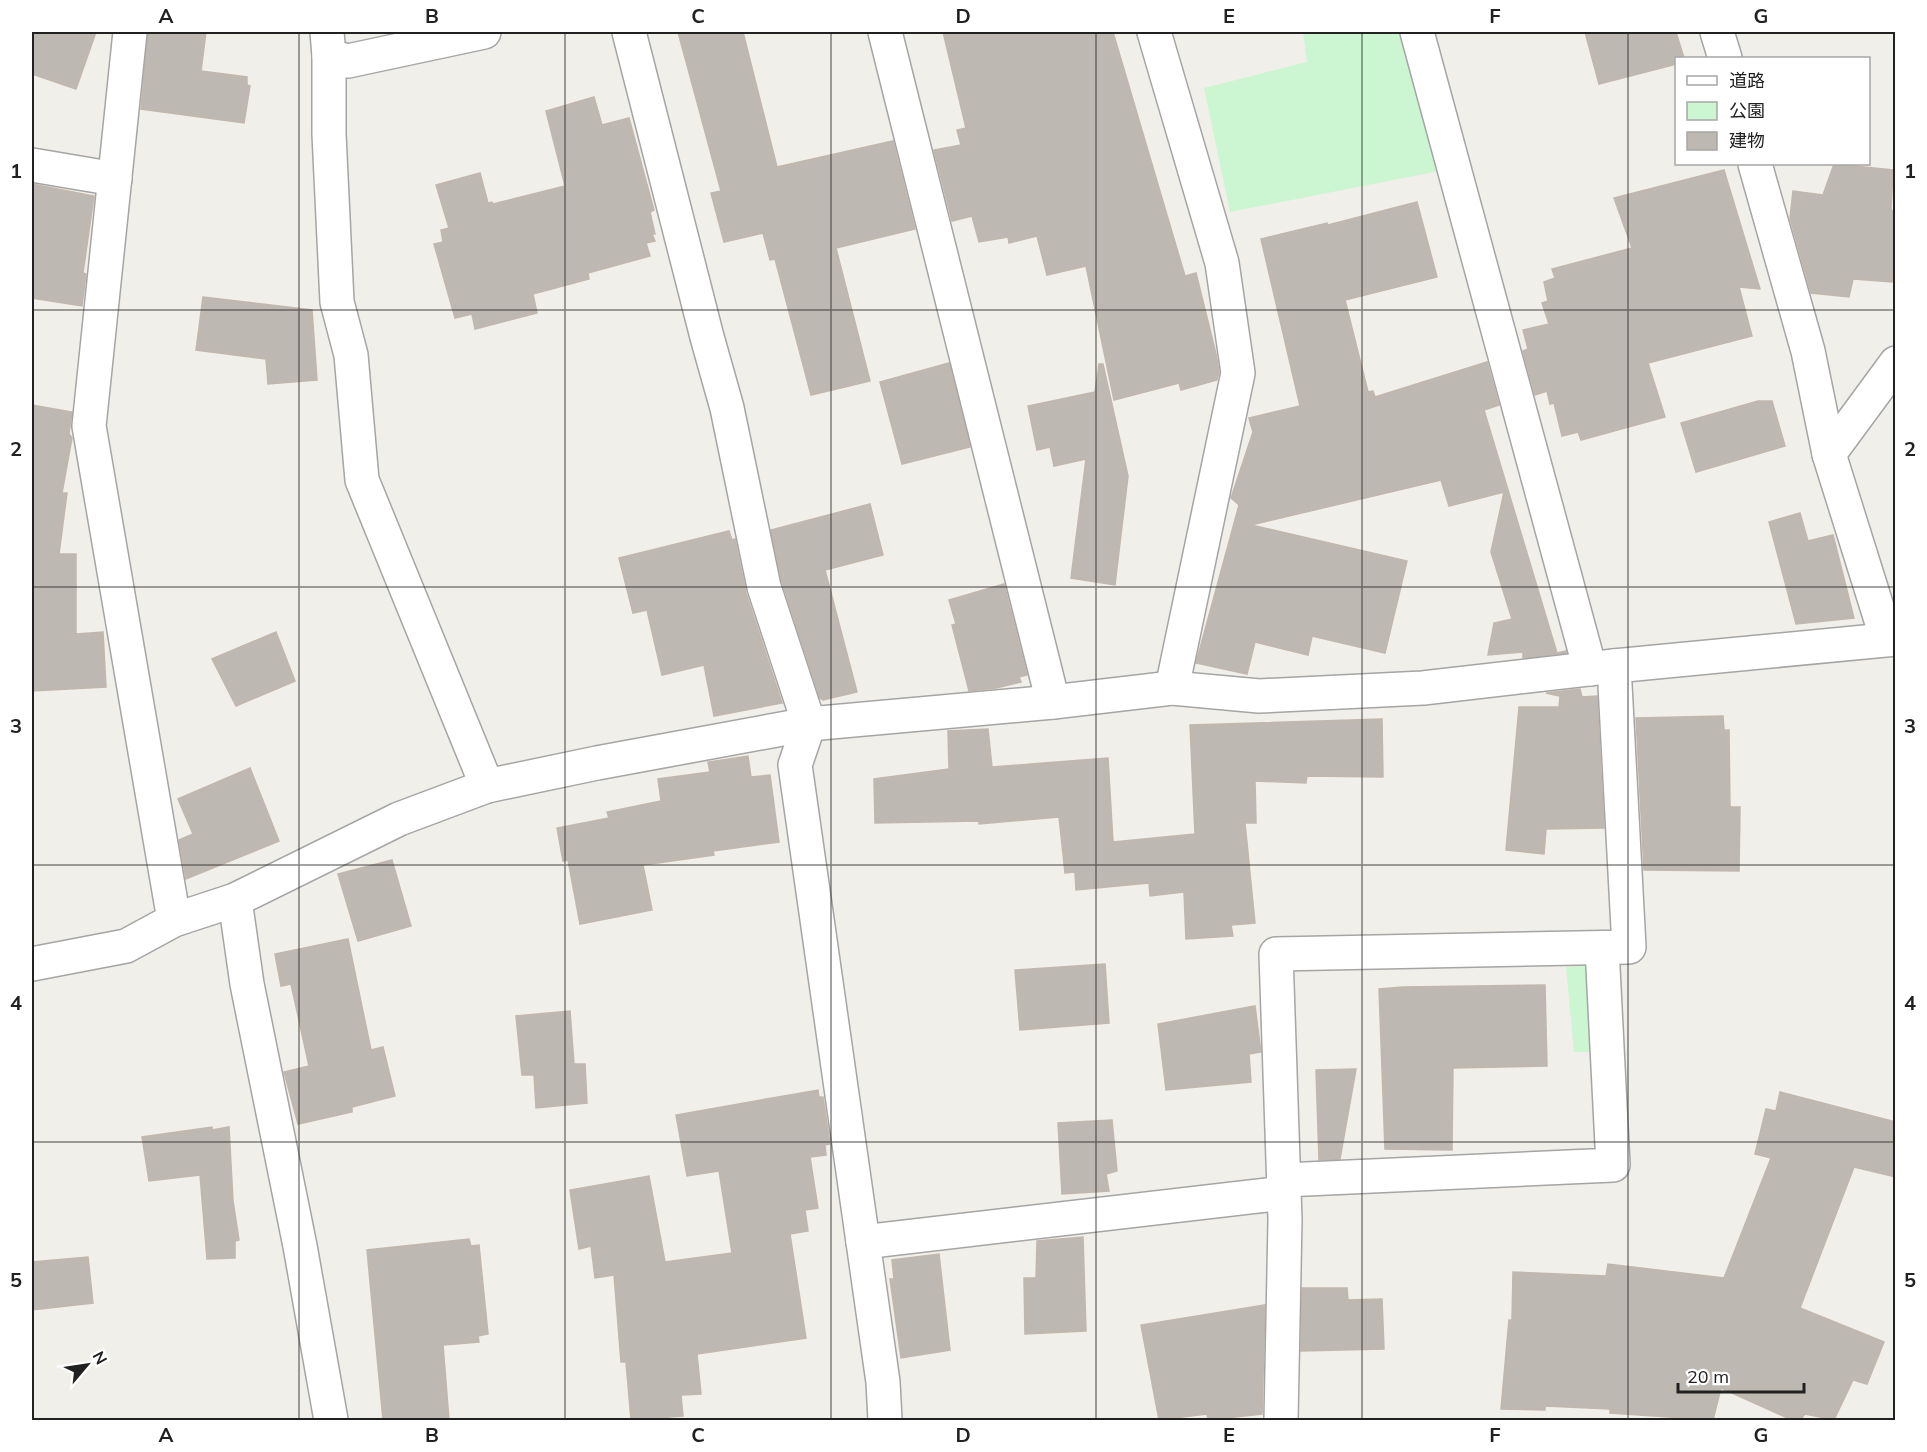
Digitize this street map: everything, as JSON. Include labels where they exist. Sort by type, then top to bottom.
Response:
[{"type":"street","points":[[130,32],[89,426],[174,920]]},
{"type":"street","points":[[328,44],[348,61],[484,32]]},
{"type":"street","points":[[628,32],[727,408],[764,587],[809,724],[795,765],[883,1382],[885,1420]]},
{"type":"street","points":[[885,32],[1053,702]]},
{"type":"street","points":[[1154,32],[1222,262],[1238,373],[1172,688]]},
{"type":"street","points":[[1281,1420],[1284,1186],[1276,954],[1629,947],[1602,668],[1418,32]]},
{"type":"street","points":[[1717,32],[1725,57]]},
{"type":"street","points":[[328,44],[329,135],[338,302],[351,355],[362,480],[487,786]]},
{"type":"street","points":[[32,165],[115,179]]},
{"type":"street","points":[[32,964],[126,946],[174,920],[235,900],[399,819],[487,786],[809,724],[1053,702],[1172,688],[1259,696],[1423,688],[1891,639],[1828,453],[1808,351],[1755,165]]},
{"type":"street","points":[[1828,453],[1896,363]]},
{"type":"street","points":[[235,900],[248,984],[299,1238],[331,1420]]},
{"type":"street","points":[[863,1242],[1284,1186],[1613,1165],[1602,948]]},
{"type":"green space","points":[[1303,32],[1403,32],[1439,171],[1230,212],[1204,88],[1307,62]]},
{"type":"green space","points":[[1597,965],[1603,1052],[1574,1052],[1566,967]]},
{"type":"building","points":[[32,32],[96,32],[76,89],[32,74]]},
{"type":"building","points":[[148,32],[206,32],[201,71],[247,77],[247,85],[250,86],[244,123],[141,109]]},
{"type":"building","points":[[678,32],[743,32],[777,167],[893,141],[915,229],[836,248],[870,381],[811,395],[775,259],[770,260],[763,233],[724,242],[711,193],[721,191]]},
{"type":"building","points":[[943,32],[1113,32],[1185,276],[1196,273],[1216,354],[1219,372],[1217,380],[1181,390],[1179,383],[1114,400],[1086,266],[1047,275],[1037,236],[1009,243],[1008,237],[979,242],[972,216],[952,221],[934,150],[961,145],[957,130],[966,128]]},
{"type":"building","points":[[1585,32],[1676,32],[1684,57],[1675,57],[1675,65],[1599,84]]},
{"type":"building","points":[[594,97],[602,125],[629,118],[654,210],[650,212],[655,241],[646,243],[650,256],[588,273],[589,279],[533,294],[537,313],[475,329],[472,314],[455,318],[434,244],[443,242],[441,230],[449,228],[436,185],[480,173],[488,203],[493,204],[565,186],[546,111]]},
{"type":"building","points":[[1834,165],[1893,170],[1891,210],[1896,212],[1896,257],[1892,282],[1853,279],[1849,297],[1811,293],[1790,218],[1793,191],[1823,195]]},
{"type":"building","points":[[1724,170],[1760,289],[1739,287],[1752,336],[1648,363],[1665,417],[1581,440],[1578,432],[1562,436],[1554,403],[1550,404],[1547,391],[1535,395],[1523,351],[1528,349],[1523,330],[1549,324],[1542,303],[1548,301],[1544,282],[1555,278],[1552,269],[1632,248],[1614,198]]},
{"type":"building","points":[[32,184],[94,196],[83,273],[86,274],[82,306],[32,298]]},
{"type":"building","points":[[1417,202],[1437,277],[1345,300],[1368,392],[1373,391],[1375,397],[1487,362],[1499,405],[1484,410],[1557,653],[1566,651],[1566,653],[1523,658],[1523,652],[1488,655],[1494,623],[1512,619],[1491,552],[1504,492],[1449,506],[1441,480],[1251,525],[1407,561],[1385,653],[1312,636],[1308,655],[1255,642],[1247,674],[1196,663],[1239,505],[1231,498],[1253,432],[1249,418],[1300,406],[1261,239],[1327,223],[1328,225]]},
{"type":"building","points":[[203,297],[312,310],[317,380],[268,384],[266,359],[196,350]]},
{"type":"building","points":[[949,363],[970,447],[902,464],[880,382]]},
{"type":"building","points":[[1099,364],[1103,364],[1128,476],[1115,585],[1071,578],[1086,459],[1054,466],[1050,447],[1037,450],[1028,406],[1095,392]]},
{"type":"building","points":[[1758,401],[1772,401],[1785,446],[1696,472],[1681,423]]},
{"type":"building","points":[[32,405],[72,412],[69,434],[72,438],[62,493],[67,493],[59,554],[76,554],[76,634],[103,632],[106,687],[32,691]]},
{"type":"building","points":[[870,504],[883,555],[825,570],[857,692],[823,700],[820,698],[782,582],[771,530]]},
{"type":"building","points":[[1800,513],[1808,541],[1833,535],[1854,618],[1796,624],[1769,522]]},
{"type":"building","points":[[729,531],[732,540],[735,539],[746,593],[782,703],[714,716],[704,665],[662,675],[647,610],[633,613],[619,558]]},
{"type":"building","points":[[1004,584],[1027,675],[1019,677],[1021,682],[969,691],[952,625],[956,624],[949,600]]},
{"type":"building","points":[[276,632],[295,681],[236,706],[212,659]]},
{"type":"building","points":[[1580,689],[1582,697],[1597,696],[1604,828],[1546,829],[1544,854],[1506,850],[1519,707],[1559,707],[1560,697],[1564,697],[1546,693]]},
{"type":"building","points":[[1723,716],[1724,730],[1729,730],[1730,807],[1740,807],[1739,871],[1644,870],[1636,718]]},
{"type":"building","points":[[1382,719],[1383,777],[1307,776],[1306,783],[1255,781],[1256,823],[1245,823],[1255,923],[1231,925],[1233,936],[1186,939],[1184,892],[1150,896],[1149,883],[1076,890],[1075,872],[1065,873],[1059,817],[979,824],[979,821],[875,823],[874,779],[949,769],[948,731],[988,729],[992,767],[1108,758],[1113,842],[1195,834],[1190,725]]},
{"type":"building","points":[[748,756],[751,777],[770,775],[779,842],[713,851],[714,855],[643,865],[652,910],[580,924],[568,860],[563,861],[557,828],[609,818],[607,812],[661,801],[658,779],[710,772],[708,762]]},
{"type":"building","points":[[250,768],[279,841],[186,879],[179,840],[193,834],[178,799]]},
{"type":"building","points":[[392,860],[411,926],[358,941],[338,874]]},
{"type":"building","points":[[348,939],[371,1050],[383,1047],[395,1096],[352,1107],[352,1112],[298,1124],[284,1072],[309,1066],[291,984],[281,986],[275,954]]},
{"type":"building","points":[[1105,964],[1109,1023],[1020,1030],[1015,970]]},
{"type":"building","points":[[1545,985],[1547,1066],[1453,1068],[1452,1150],[1385,1149],[1379,989]]},
{"type":"building","points":[[1255,1006],[1261,1052],[1249,1054],[1251,1082],[1166,1090],[1158,1024]]},
{"type":"building","points":[[570,1011],[574,1064],[585,1064],[587,1103],[536,1108],[534,1075],[522,1075],[516,1016]]},
{"type":"building","points":[[1356,1069],[1340,1159],[1319,1160],[1316,1070]]},
{"type":"building","points":[[818,1090],[819,1097],[823,1097],[830,1144],[825,1145],[826,1155],[810,1157],[818,1208],[805,1210],[808,1231],[790,1234],[806,1338],[697,1354],[701,1394],[681,1395],[683,1416],[668,1417],[668,1420],[631,1420],[626,1362],[621,1362],[614,1275],[595,1278],[591,1246],[579,1249],[570,1190],[649,1176],[665,1262],[732,1253],[719,1171],[687,1176],[676,1115]]},
{"type":"building","points":[[1780,1092],[1896,1122],[1896,1177],[1854,1167],[1800,1308],[1884,1342],[1867,1384],[1853,1380],[1834,1420],[1805,1414],[1800,1420],[1792,1420],[1721,1388],[1713,1420],[1610,1413],[1610,1409],[1545,1406],[1545,1410],[1501,1409],[1509,1320],[1512,1320],[1513,1272],[1606,1276],[1608,1264],[1724,1278],[1771,1158],[1755,1154],[1766,1109],[1776,1111]]},
{"type":"building","points":[[1112,1120],[1117,1171],[1106,1174],[1109,1191],[1062,1194],[1058,1123]]},
{"type":"building","points":[[212,1127],[212,1130],[229,1127],[233,1201],[239,1240],[235,1241],[235,1258],[207,1259],[200,1175],[149,1181],[142,1137]]},
{"type":"building","points":[[1083,1237],[1086,1331],[1025,1334],[1024,1278],[1036,1278],[1037,1241]]},
{"type":"building","points":[[469,1239],[471,1246],[479,1245],[488,1334],[478,1336],[479,1342],[443,1345],[449,1420],[383,1420],[367,1250]]},
{"type":"building","points":[[939,1254],[950,1350],[901,1358],[890,1279],[894,1279],[892,1260]]},
{"type":"building","points":[[88,1257],[93,1303],[32,1310],[32,1262]]},
{"type":"building","points":[[1302,1288],[1347,1288],[1348,1300],[1382,1299],[1384,1349],[1301,1351]]},
{"type":"building","points":[[1265,1305],[1262,1414],[1208,1420],[1207,1414],[1159,1420],[1141,1325]]}]
